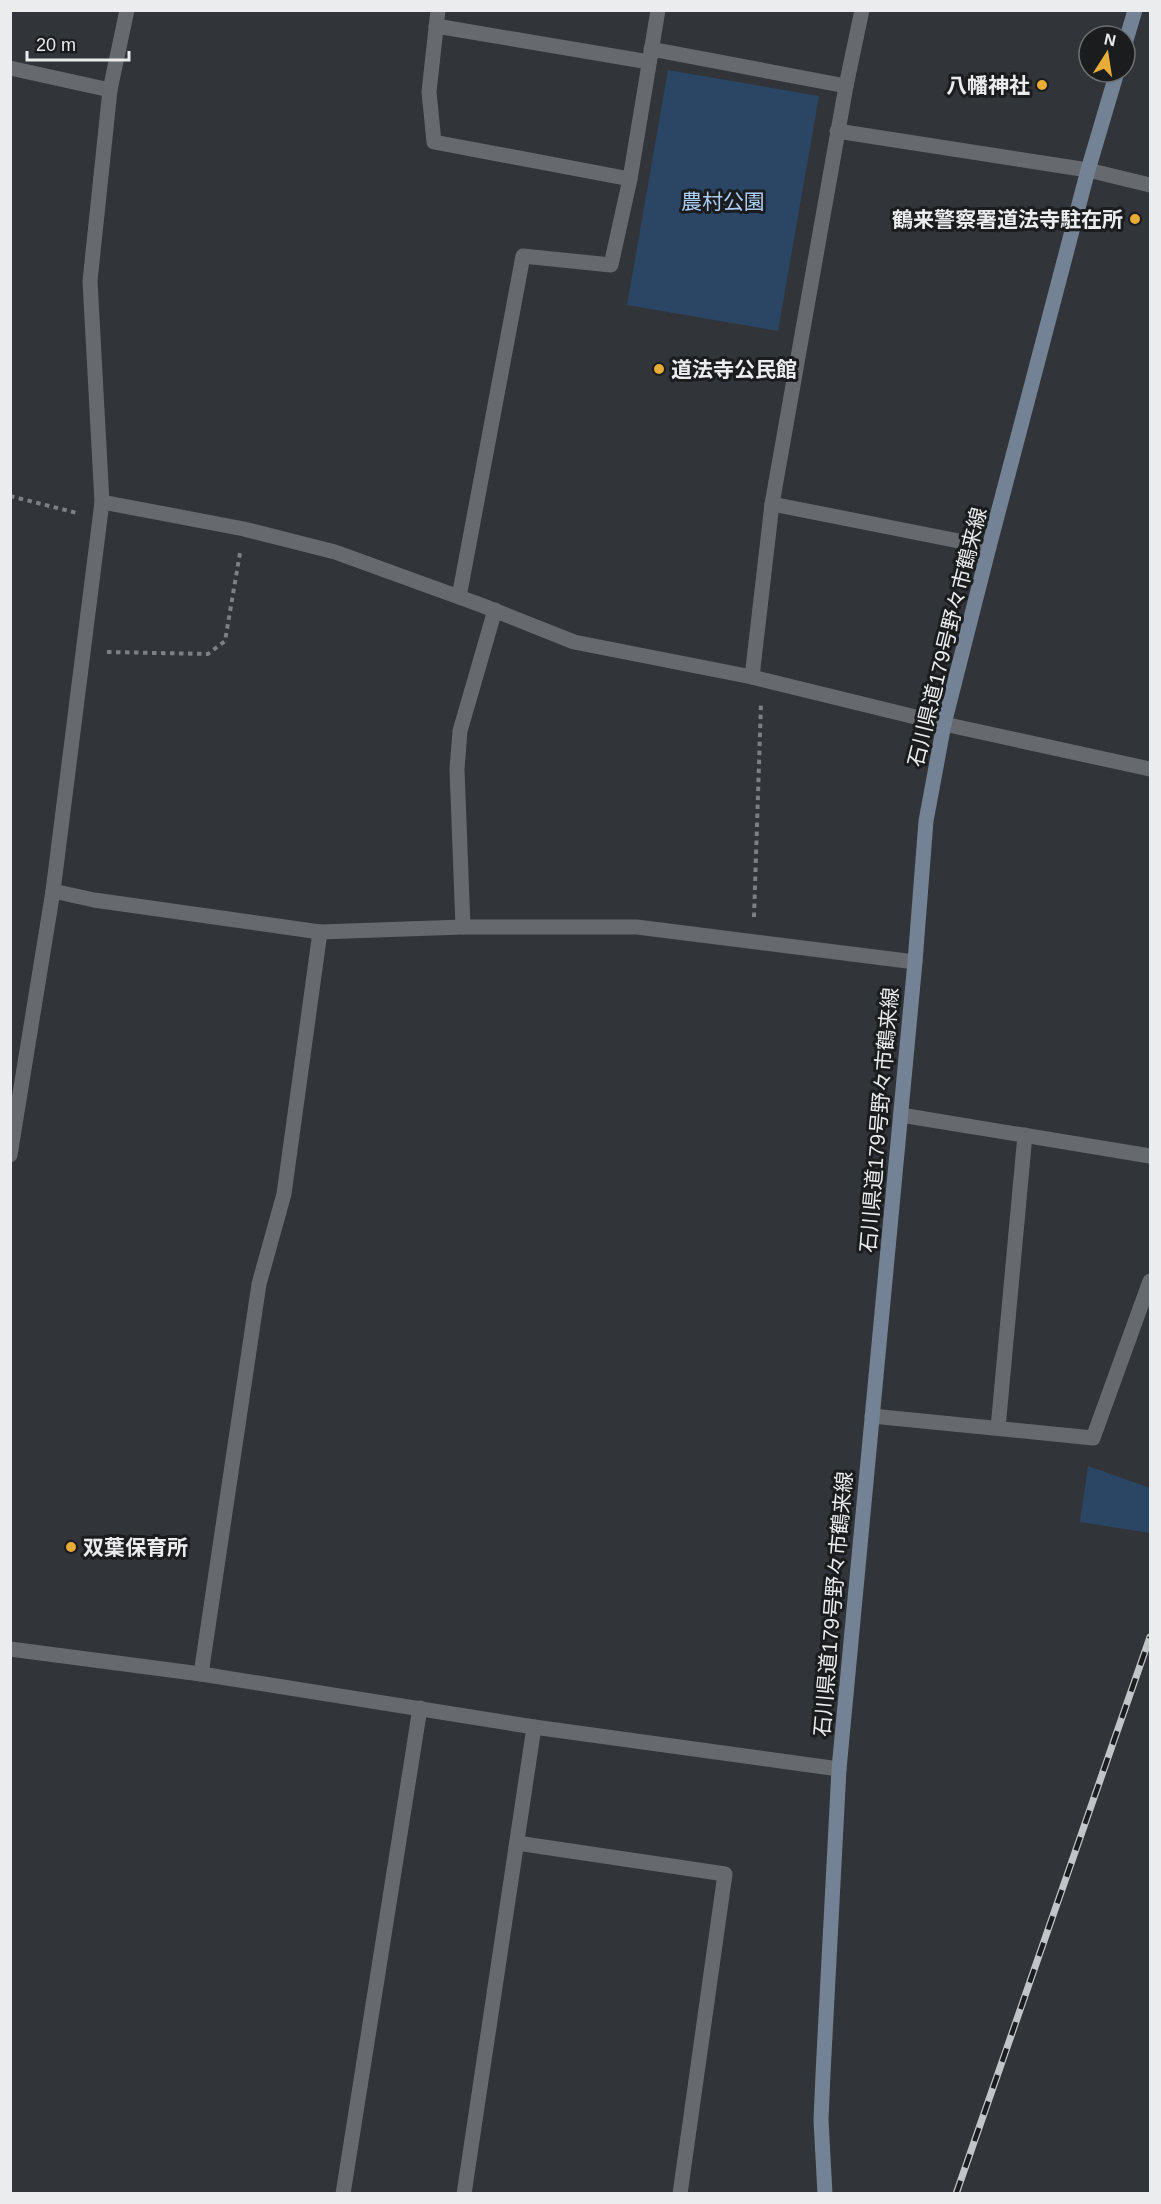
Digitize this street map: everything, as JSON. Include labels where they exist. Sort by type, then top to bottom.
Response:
[{"type":"main road","name":"石川県道179号野々市鶴来線","points":[[825,2193],[821,2120],[839,1769],[901,1115],[926,820],[944,724],[989,547],[1088,170],[1113,84]]},
{"type":"street","points":[[10,1155],[13,1119],[53,891],[102,502],[90,281],[110,90],[127,10]]},
{"type":"street","points":[[459,597],[523,256],[610,265],[630,178],[658,10]]},
{"type":"street","points":[[752,677],[772,504],[837,131],[862,10]]},
{"type":"street","points":[[630,178],[434,142],[429,92],[437,18],[650,56],[846,87]]},
{"type":"street","points":[[10,68],[110,90]]},
{"type":"street","points":[[837,131],[1088,170],[1150,185]]},
{"type":"street","points":[[102,502],[244,529],[335,552],[495,610],[574,642],[752,677],[944,724],[1150,769]]},
{"type":"street","points":[[772,504],[989,547]]},
{"type":"street","points":[[463,927],[457,769],[460,731],[495,610]]},
{"type":"street","points":[[53,891],[94,900],[320,932],[463,927],[636,927],[915,962]]},
{"type":"street","points":[[201,1674],[259,1284],[284,1194],[320,932]]},
{"type":"street","points":[[901,1115],[1150,1156]]},
{"type":"street","points":[[998,1428],[1025,1135]]},
{"type":"street","points":[[872,1416],[1093,1438],[1150,1281]]},
{"type":"street","points":[[10,1649],[201,1674],[534,1727],[839,1769]]},
{"type":"street","points":[[343,2193],[420,1708]]},
{"type":"street","points":[[464,2193],[534,1727]]},
{"type":"street","points":[[517,1843],[725,1874],[680,2193]]},
{"type":"path","points":[[10,496],[100,519]]},
{"type":"path","points":[[82,652],[208,654],[225,641],[244,529]]},
{"type":"path","points":[[752,677],[761,697],[754,942]]},
{"type":"green space","name":"農村公園","points":[[668,70],[819,96],[778,331],[627,305]]},
{"type":"green space","points":[[1088,1466],[1150,1488],[1150,1533],[1080,1522]]},
{"type":"railway","points":[[956,2194],[1150,1637]]},
{"type":"place","name":"八幡神社","points":[[1042,85]]},
{"type":"place","name":"鶴来警察署道法寺駐在所","points":[[1135,219]]},
{"type":"place","name":"道法寺公民館","points":[[659,369]]},
{"type":"place","name":"双葉保育所","points":[[71,1547]]}]
